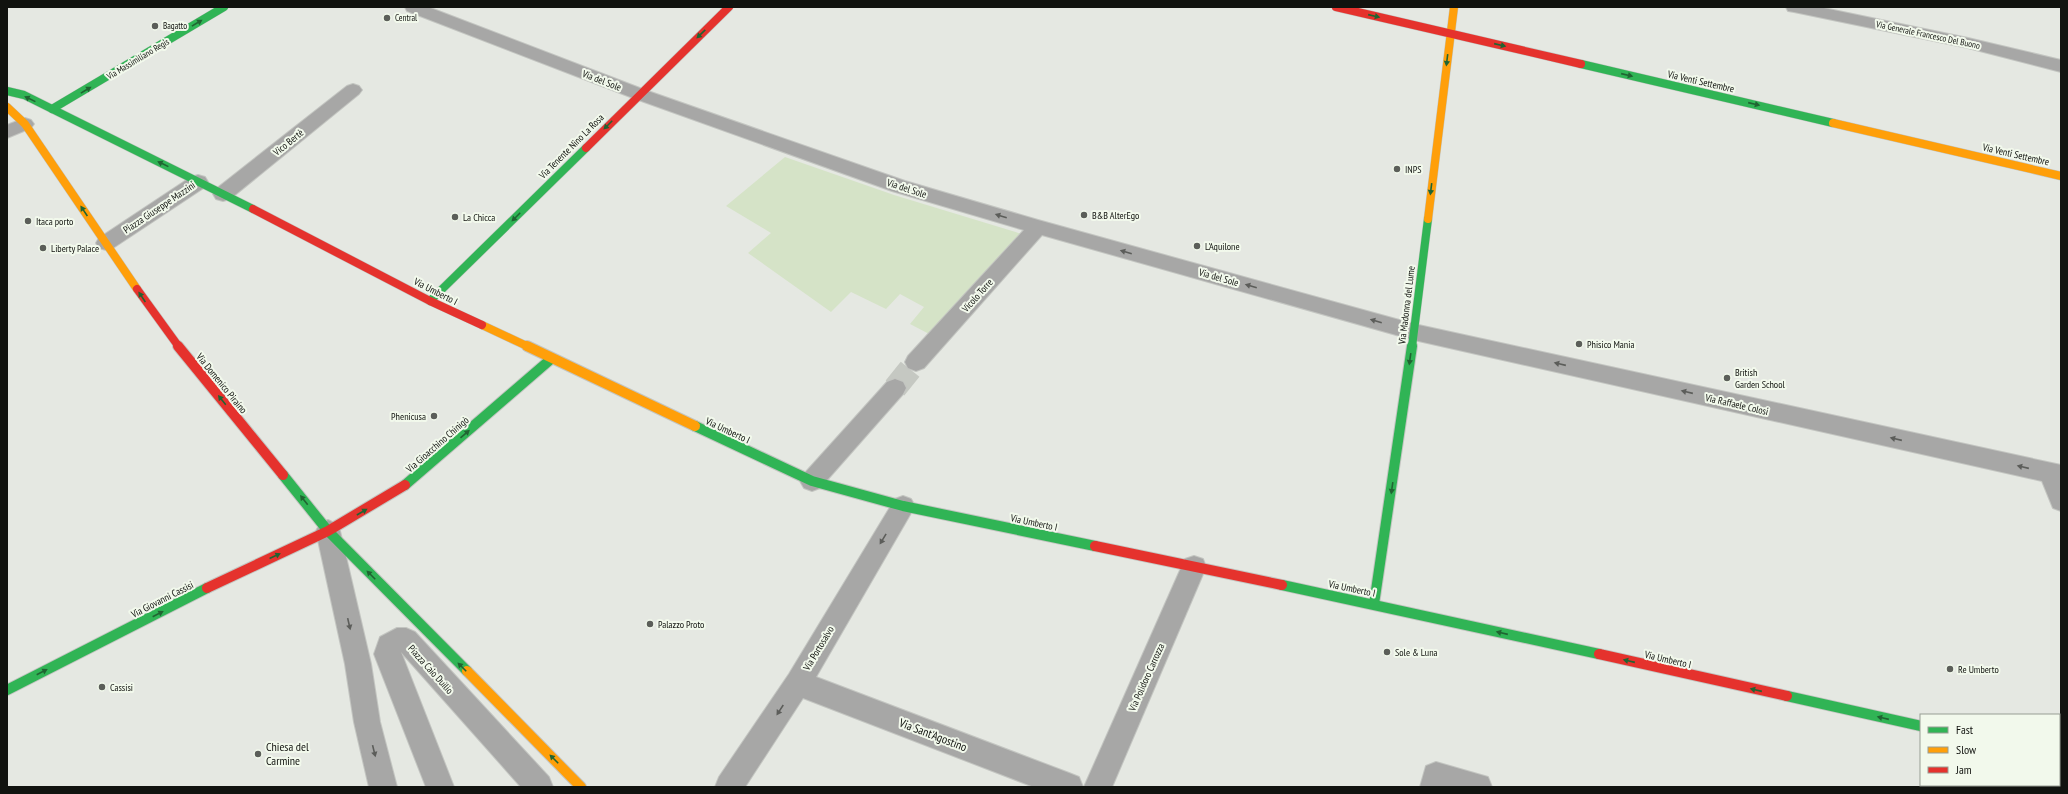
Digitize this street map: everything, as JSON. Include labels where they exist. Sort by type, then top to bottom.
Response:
[{"type":"street","name":"Via Massimiliano Regis","points":[[52,109],[224,7]]},
{"type":"street","name":"Via del Sole","points":[[413,7],[639,94],[899,186],[1038,227],[1414,332]]},
{"type":"street","name":"Via Tenente Nino La Rosa","points":[[430,301],[729,7]]},
{"type":"street","name":"Via Venti Settembre","points":[[1336,7],[2061,176]]},
{"type":"street","name":"Via Madonna del Lume","points":[[1374,604],[1414,332],[1454,7]]},
{"type":"street","name":"Via Generale Francesco Del Buono","points":[[1794,7],[1968,43],[2061,66]]},
{"type":"street","name":"Vico Bertè","points":[[224,194],[353,90]]},
{"type":"street","name":"Piazza Giuseppe Mazzini","points":[[7,91],[24,95],[198,182],[106,243]]},
{"type":"street","points":[[7,107],[25,124],[106,243]]},
{"type":"street","points":[[7,132],[25,124]]},
{"type":"street","name":"Via Umberto I","points":[[198,182],[430,301],[812,481],[903,506],[1374,604],[1920,726]]},
{"type":"street","name":"Vicolo Torre","points":[[916,362],[1038,227]]},
{"type":"street","name":"Via Domenico Piraino","points":[[106,243],[168,334],[328,531]]},
{"type":"street","name":"Via Raffaele Colosi","points":[[1414,332],[2056,474]]},
{"type":"street","name":"Via Gioacchino Chinigò","points":[[328,531],[401,490],[551,359]]},
{"type":"street","points":[[812,481],[895,388]]},
{"type":"street","points":[[2056,474],[2061,502]]},
{"type":"street","name":"Via Portosalvo","points":[[729,787],[798,683],[903,506]]},
{"type":"street","points":[[328,531],[581,787]]},
{"type":"street","points":[[328,531],[358,664],[367,722],[383,787]]},
{"type":"street","name":"Via Giovanni Cassisi","points":[[7,690],[236,574],[328,531]]},
{"type":"street","name":"Via Polidoro Carrozza","points":[[1098,787],[1194,567]]},
{"type":"street","name":"Piazza Caio Duilio","points":[[358,664],[373,648],[398,631],[423,628]]},
{"type":"street","name":"Piazza Caio Duilio","points":[[440,787],[387,654],[389,646],[397,640],[406,640],[539,787]]},
{"type":"street","name":"Via Sant'Agostino","points":[[798,683],[1069,787]]},
{"type":"street","points":[[1435,781],[1478,787]]},
{"type":"green space","points":[[785,157],[894,195],[1025,235],[933,336],[910,324],[924,307],[900,294],[886,309],[851,292],[831,312],[748,253],[771,233],[726,206]]},
{"type":"tunnel","points":[[895,388],[916,362]]},
{"type":"traffic: fast","points":[[52,109],[224,7]]},
{"type":"traffic: fast","points":[[1581,64],[1833,123]]},
{"type":"traffic: fast","points":[[7,91],[24,95],[253,209]]},
{"type":"traffic: fast","points":[[430,301],[586,148]]},
{"type":"traffic: fast","points":[[1374,604],[1414,332],[1428,219]]},
{"type":"traffic: fast","points":[[405,485],[551,359]]},
{"type":"traffic: fast","points":[[695,426],[812,481],[903,506],[1095,546]]},
{"type":"traffic: fast","points":[[283,475],[328,531],[467,671]]},
{"type":"traffic: fast","points":[[1282,585],[1599,654]]},
{"type":"traffic: fast","points":[[7,690],[207,588]]},
{"type":"traffic: fast","points":[[1787,696],[1920,726]]},
{"type":"traffic: slow","points":[[1428,219],[1454,7]]},
{"type":"traffic: slow","points":[[7,107],[25,124],[137,289]]},
{"type":"traffic: slow","points":[[1833,123],[2061,176]]},
{"type":"traffic: slow","points":[[482,325],[695,426]]},
{"type":"traffic: slow","points":[[467,671],[581,787]]},
{"type":"traffic: jam","points":[[586,148],[729,7]]},
{"type":"traffic: jam","points":[[1336,7],[1581,64]]},
{"type":"traffic: jam","points":[[253,209],[430,301],[482,325]]},
{"type":"traffic: jam","points":[[137,289],[168,334],[283,475]]},
{"type":"traffic: jam","points":[[207,588],[328,531],[405,485]]},
{"type":"traffic: jam","points":[[1095,546],[1282,585]]},
{"type":"traffic: jam","points":[[1599,654],[1787,696]]},
{"type":"place","name":"Central","points":[[387,18]]},
{"type":"place","name":"Bagatto","points":[[155,26]]},
{"type":"place","name":"INPS","points":[[1397,169]]},
{"type":"place","name":"B&B AlterEgo","points":[[1084,215]]},
{"type":"place","name":"La Chicca","points":[[455,217]]},
{"type":"place","name":"Itaca porto","points":[[28,221]]},
{"type":"place","name":"L'Aquilone","points":[[1197,246]]},
{"type":"place","name":"Liberty Palace","points":[[43,248]]},
{"type":"place","name":"Phisico Mania","points":[[1579,344]]},
{"type":"place","name":"British Garden School","points":[[1727,378]]},
{"type":"place","name":"Phenicusa","points":[[434,416]]},
{"type":"place","name":"Palazzo Proto","points":[[650,624]]},
{"type":"place","name":"Sole & Luna","points":[[1387,652]]},
{"type":"place","name":"Re Umberto","points":[[1950,669]]},
{"type":"place","name":"Cassisi","points":[[102,687]]},
{"type":"place","name":"Chiesa del Carmine","points":[[258,754]]}]
